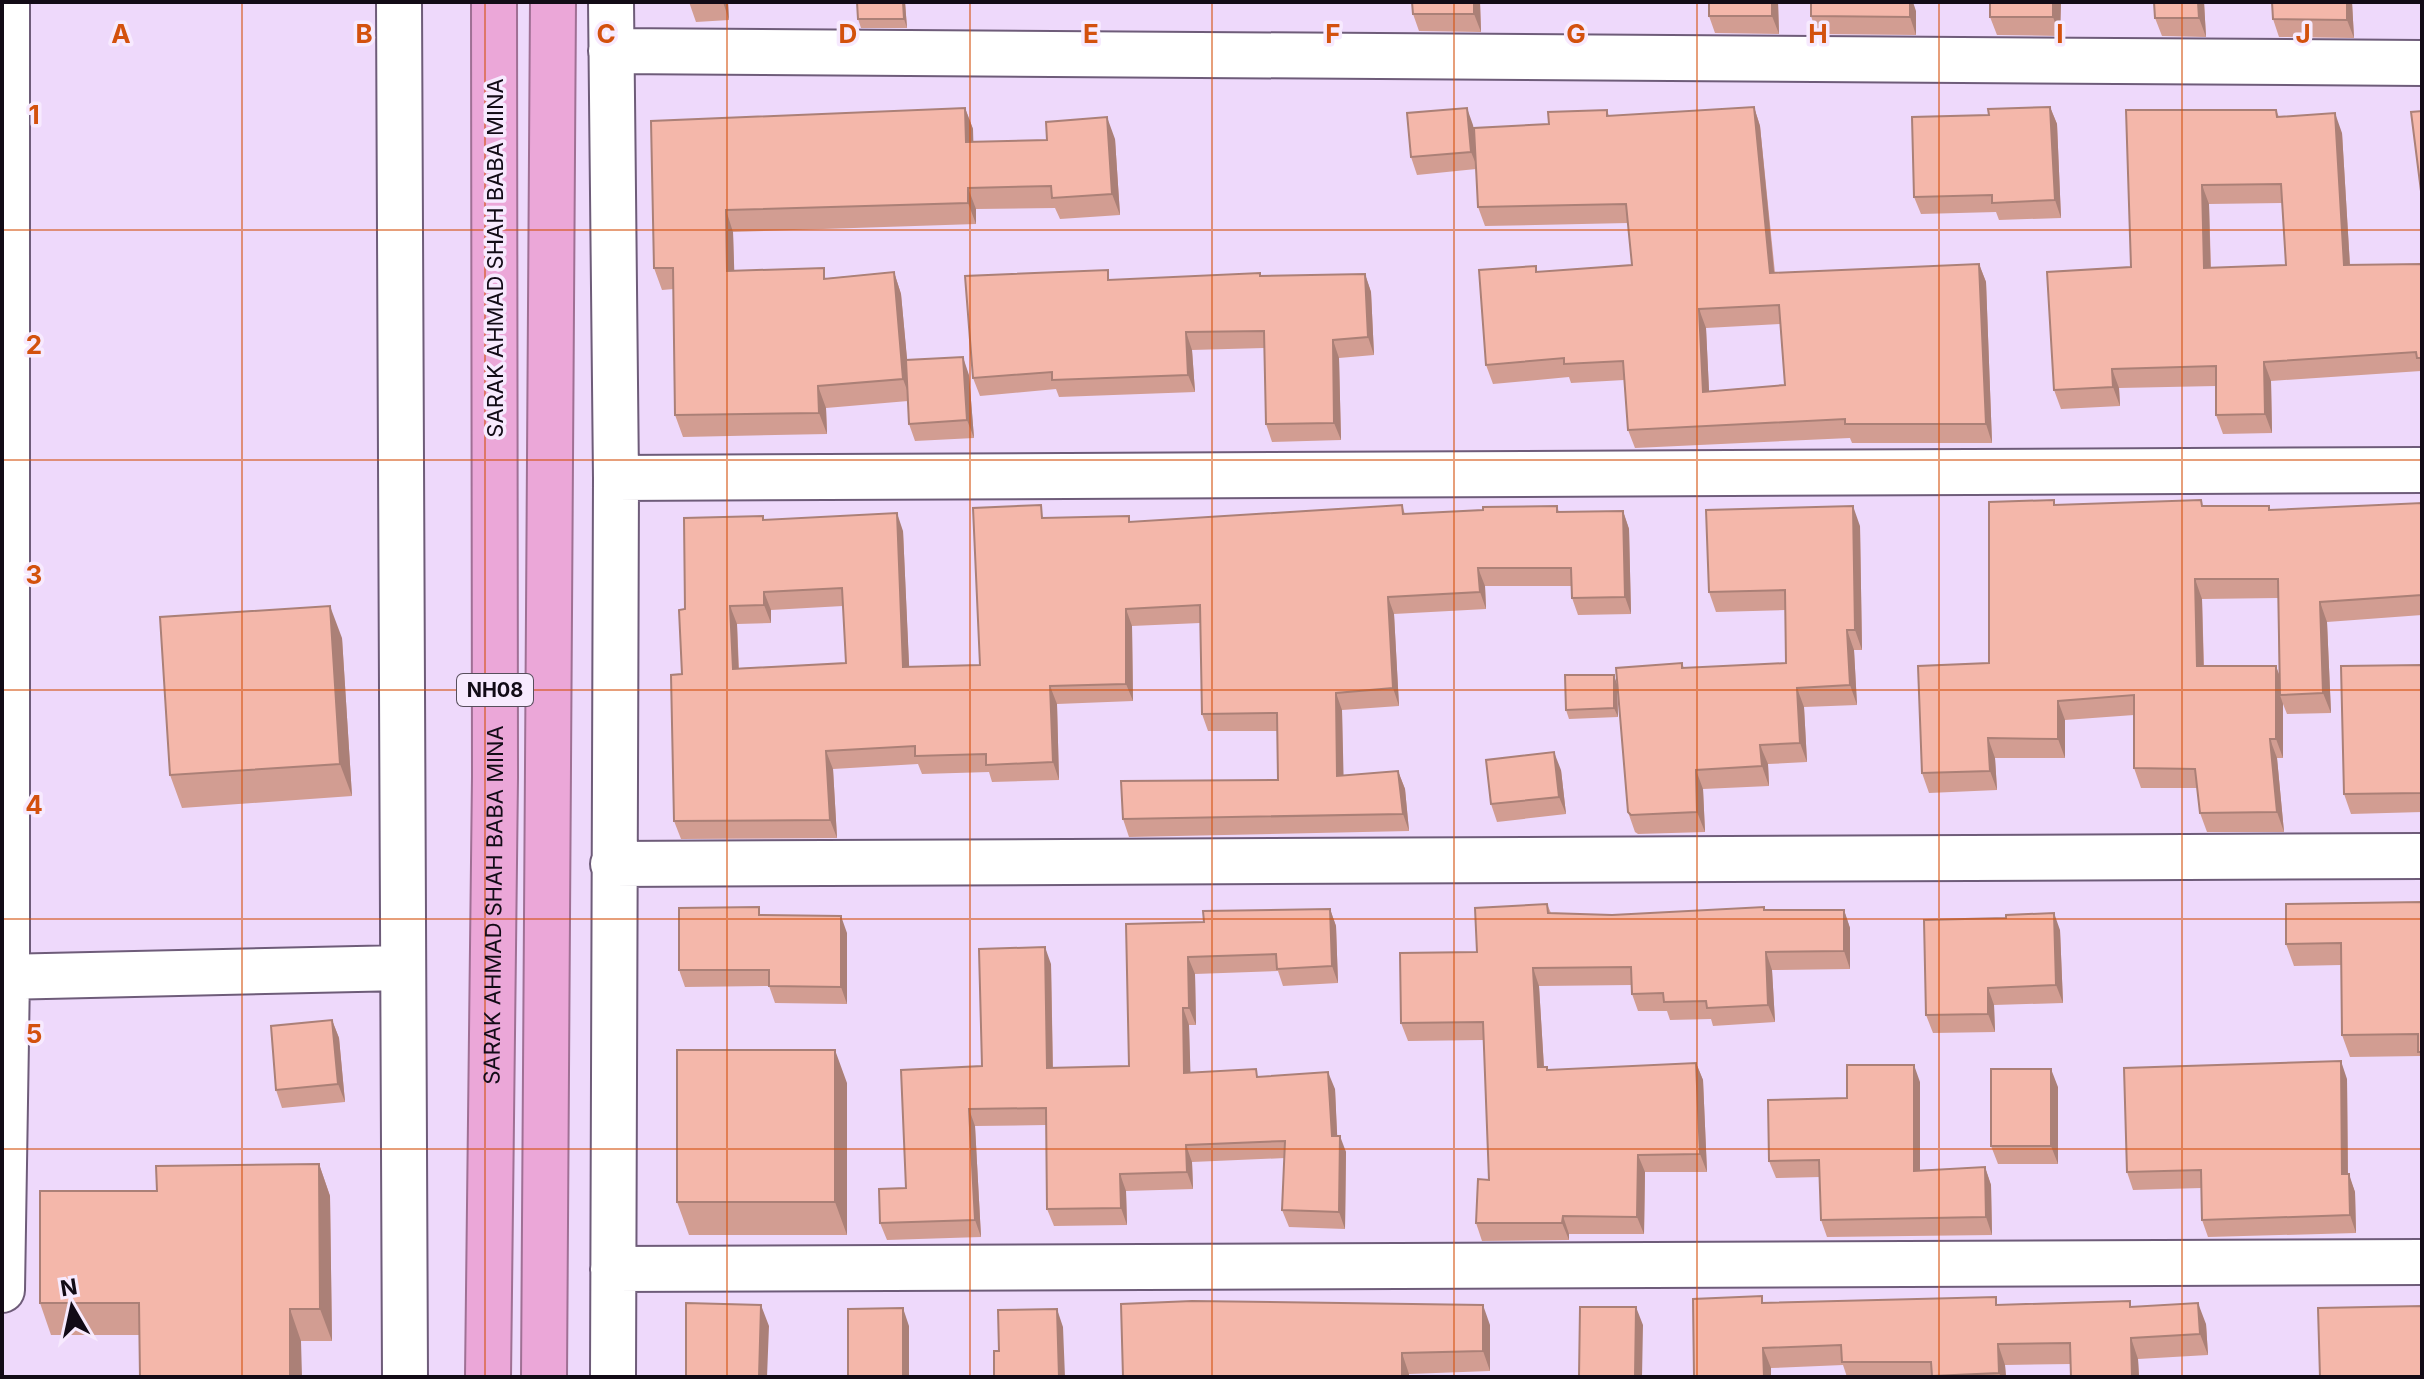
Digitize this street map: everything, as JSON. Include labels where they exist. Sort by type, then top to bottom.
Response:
[{"type":"highway","name":"SARAK AHMAD SHAH BABA MINA","points":[[488,1377],[495,777],[494,2]]},
{"type":"highway","name":"NH08","points":[[544,1377],[553,2]]},
{"type":"street","points":[[2,1290],[7,2]]},
{"type":"street","points":[[399,2],[405,1377]]},
{"type":"street","points":[[611,2],[616,478],[613,1377]]},
{"type":"street","points":[[611,51],[2422,63]]},
{"type":"street","points":[[616,478],[2422,470]]},
{"type":"street","points":[[613,864],[2422,856]]},
{"type":"street","points":[[5,976],[403,968]]},
{"type":"street","points":[[613,1269],[2422,1262]]},
{"type":"building","points":[[857,2],[903,2],[904,19],[858,19]]},
{"type":"building","points":[[1412,2],[1474,2],[1474,14],[1413,14]]},
{"type":"building","points":[[1709,2],[1772,2],[1772,16],[1709,16]]},
{"type":"building","points":[[1811,2],[1910,2],[1910,17],[1811,16]]},
{"type":"building","points":[[1990,2],[2053,2],[2053,17],[1990,17]]},
{"type":"building","points":[[2154,2],[2198,2],[2199,18],[2155,18]]},
{"type":"building","points":[[2272,2],[2347,2],[2347,20],[2273,19]]},
{"type":"building","points":[[1754,107],[1770,273],[1979,264],[1986,424],[1845,424],[1845,419],[1628,430],[1623,361],[1564,364],[1564,358],[1486,365],[1479,270],[1536,266],[1536,272],[1632,265],[1626,204],[1478,207],[1474,128],[1549,124],[1548,112],[1607,110],[1607,116]],"holes":[[[1779,305],[1785,385],[1703,392],[1699,309]]]},
{"type":"building","points":[[2050,107],[2055,200],[1992,203],[1992,195],[1914,197],[1912,117],[1989,115],[1988,109]]},
{"type":"building","points":[[965,108],[966,142],[1047,140],[1046,122],[1107,117],[1112,194],[1052,198],[1051,186],[968,188],[968,203],[726,210],[727,271],[824,268],[824,279],[894,272],[903,379],[818,386],[819,413],[675,415],[673,268],[654,268],[651,121]]},
{"type":"building","points":[[1467,108],[1471,152],[1411,157],[1407,113]]},
{"type":"building","points":[[2126,110],[2276,110],[2277,117],[2335,113],[2344,265],[2422,264],[2422,358],[2417,358],[2416,352],[2264,362],[2265,414],[2216,415],[2216,366],[2112,369],[2113,387],[2054,390],[2047,272],[2131,267]],"holes":[[[2281,184],[2286,265],[2204,268],[2202,185]]]},
{"type":"building","points":[[2422,111],[2422,199],[2411,112]]},
{"type":"building","points":[[1108,270],[1108,280],[1260,273],[1260,276],[1365,274],[1368,337],[1333,340],[1334,423],[1266,424],[1264,331],[1186,332],[1188,375],[1052,380],[1052,372],[973,378],[965,276]]},
{"type":"building","points":[[963,357],[967,420],[909,424],[906,360]]},
{"type":"building","points":[[2054,500],[2054,505],[2201,500],[2202,506],[2269,506],[2269,510],[2422,503],[2422,595],[2320,602],[2323,693],[2280,695],[2278,579],[2195,579],[2197,666],[2276,666],[2276,739],[2270,739],[2277,812],[2200,813],[2195,769],[2134,768],[2134,695],[2058,701],[2058,739],[1988,738],[1990,771],[1922,773],[1918,666],[1989,663],[1989,502]]},
{"type":"building","points":[[1041,505],[1042,518],[1129,516],[1129,522],[1402,505],[1403,514],[1483,510],[1483,507],[1557,506],[1557,512],[1623,511],[1625,597],[1572,598],[1571,568],[1478,568],[1480,592],[1388,597],[1393,688],[1336,693],[1337,776],[1398,771],[1403,814],[1123,819],[1121,781],[1278,780],[1277,713],[1202,714],[1200,605],[1126,609],[1126,684],[1050,686],[1053,762],[986,765],[986,754],[915,756],[915,746],[826,751],[830,820],[674,821],[671,675],[682,674],[679,610],[685,609],[684,518],[763,516],[763,520],[897,513],[903,667],[980,665],[973,508]],"holes":[[[842,588],[846,663],[733,669],[730,606],[764,605],[764,592]]]},
{"type":"building","points":[[1853,506],[1855,630],[1847,630],[1850,685],[1797,688],[1800,743],[1760,745],[1762,766],[1696,770],[1697,812],[1631,815],[1628,812],[1616,668],[1682,663],[1682,668],[1786,663],[1785,590],[1709,592],[1706,510]]},
{"type":"building","points":[[330,606],[340,764],[170,775],[160,617]]},
{"type":"building","points":[[2422,665],[2422,793],[2344,794],[2341,666]]},
{"type":"building","points":[[1565,675],[1614,675],[1614,708],[1566,710]]},
{"type":"building","points":[[1554,752],[1559,797],[1491,804],[1486,760]]},
{"type":"building","points":[[2422,902],[2422,1085],[2418,1034],[2342,1035],[2341,943],[2286,944],[2286,904]]},
{"type":"building","points":[[1547,904],[1548,913],[1612,915],[1764,907],[1764,910],[1844,910],[1844,951],[1766,952],[1768,1005],[1707,1008],[1706,1001],[1664,1002],[1663,993],[1632,994],[1631,967],[1533,968],[1538,1067],[1547,1067],[1547,1070],[1696,1063],[1700,1154],[1638,1155],[1637,1217],[1563,1216],[1562,1223],[1476,1223],[1478,1179],[1489,1180],[1483,1022],[1401,1023],[1400,953],[1477,952],[1475,908]]},
{"type":"building","points":[[759,907],[759,915],[841,916],[841,987],[769,986],[769,970],[679,970],[679,908]]},
{"type":"building","points":[[1330,909],[1332,966],[1277,969],[1276,954],[1188,957],[1189,1008],[1183,1008],[1184,1073],[1256,1069],[1257,1077],[1328,1072],[1332,1136],[1340,1136],[1339,1212],[1282,1210],[1285,1141],[1186,1145],[1187,1172],[1120,1174],[1121,1208],[1047,1209],[1046,1108],[969,1109],[975,1220],[880,1223],[879,1189],[906,1188],[901,1070],[982,1066],[979,949],[1045,947],[1047,1068],[1129,1066],[1126,924],[1204,922],[1203,911]]},
{"type":"building","points":[[2054,913],[2056,985],[1988,988],[1988,1014],[1926,1015],[1924,920],[2006,918],[2006,915]]},
{"type":"building","points":[[332,1020],[338,1084],[276,1090],[271,1026]]},
{"type":"building","points":[[677,1050],[835,1050],[835,1202],[677,1202]]},
{"type":"building","points":[[2341,1061],[2342,1174],[2349,1174],[2350,1215],[2202,1220],[2201,1170],[2127,1172],[2124,1068]]},
{"type":"building","points":[[1847,1065],[1914,1065],[1914,1171],[1985,1167],[1986,1217],[1821,1220],[1819,1160],[1769,1161],[1768,1100],[1847,1098]]},
{"type":"building","points":[[1991,1069],[2051,1069],[2051,1146],[1991,1146]]},
{"type":"building","points":[[319,1164],[320,1309],[290,1309],[290,1377],[140,1377],[139,1303],[40,1303],[40,1191],[157,1191],[156,1166]]},
{"type":"building","points":[[1762,1296],[1762,1303],[1996,1297],[1996,1305],[2130,1301],[2130,1307],[2198,1303],[2200,1334],[2131,1338],[2132,1377],[2071,1377],[2070,1343],[1998,1344],[1999,1373],[1932,1376],[1931,1362],[1842,1362],[1841,1345],[1763,1348],[1764,1377],[1694,1377],[1693,1299]]},
{"type":"building","points":[[1192,1301],[1483,1305],[1483,1351],[1402,1353],[1402,1377],[1123,1377],[1121,1304]]},
{"type":"building","points":[[686,1303],[761,1305],[759,1377],[686,1377]]},
{"type":"building","points":[[2422,1306],[2422,1376],[2320,1377],[2318,1308]]},
{"type":"building","points":[[1580,1307],[1636,1307],[1635,1377],[1579,1377]]},
{"type":"building","points":[[903,1308],[903,1377],[848,1377],[848,1309]]},
{"type":"building","points":[[1057,1309],[1059,1377],[994,1377],[994,1351],[999,1351],[998,1310]]}]
